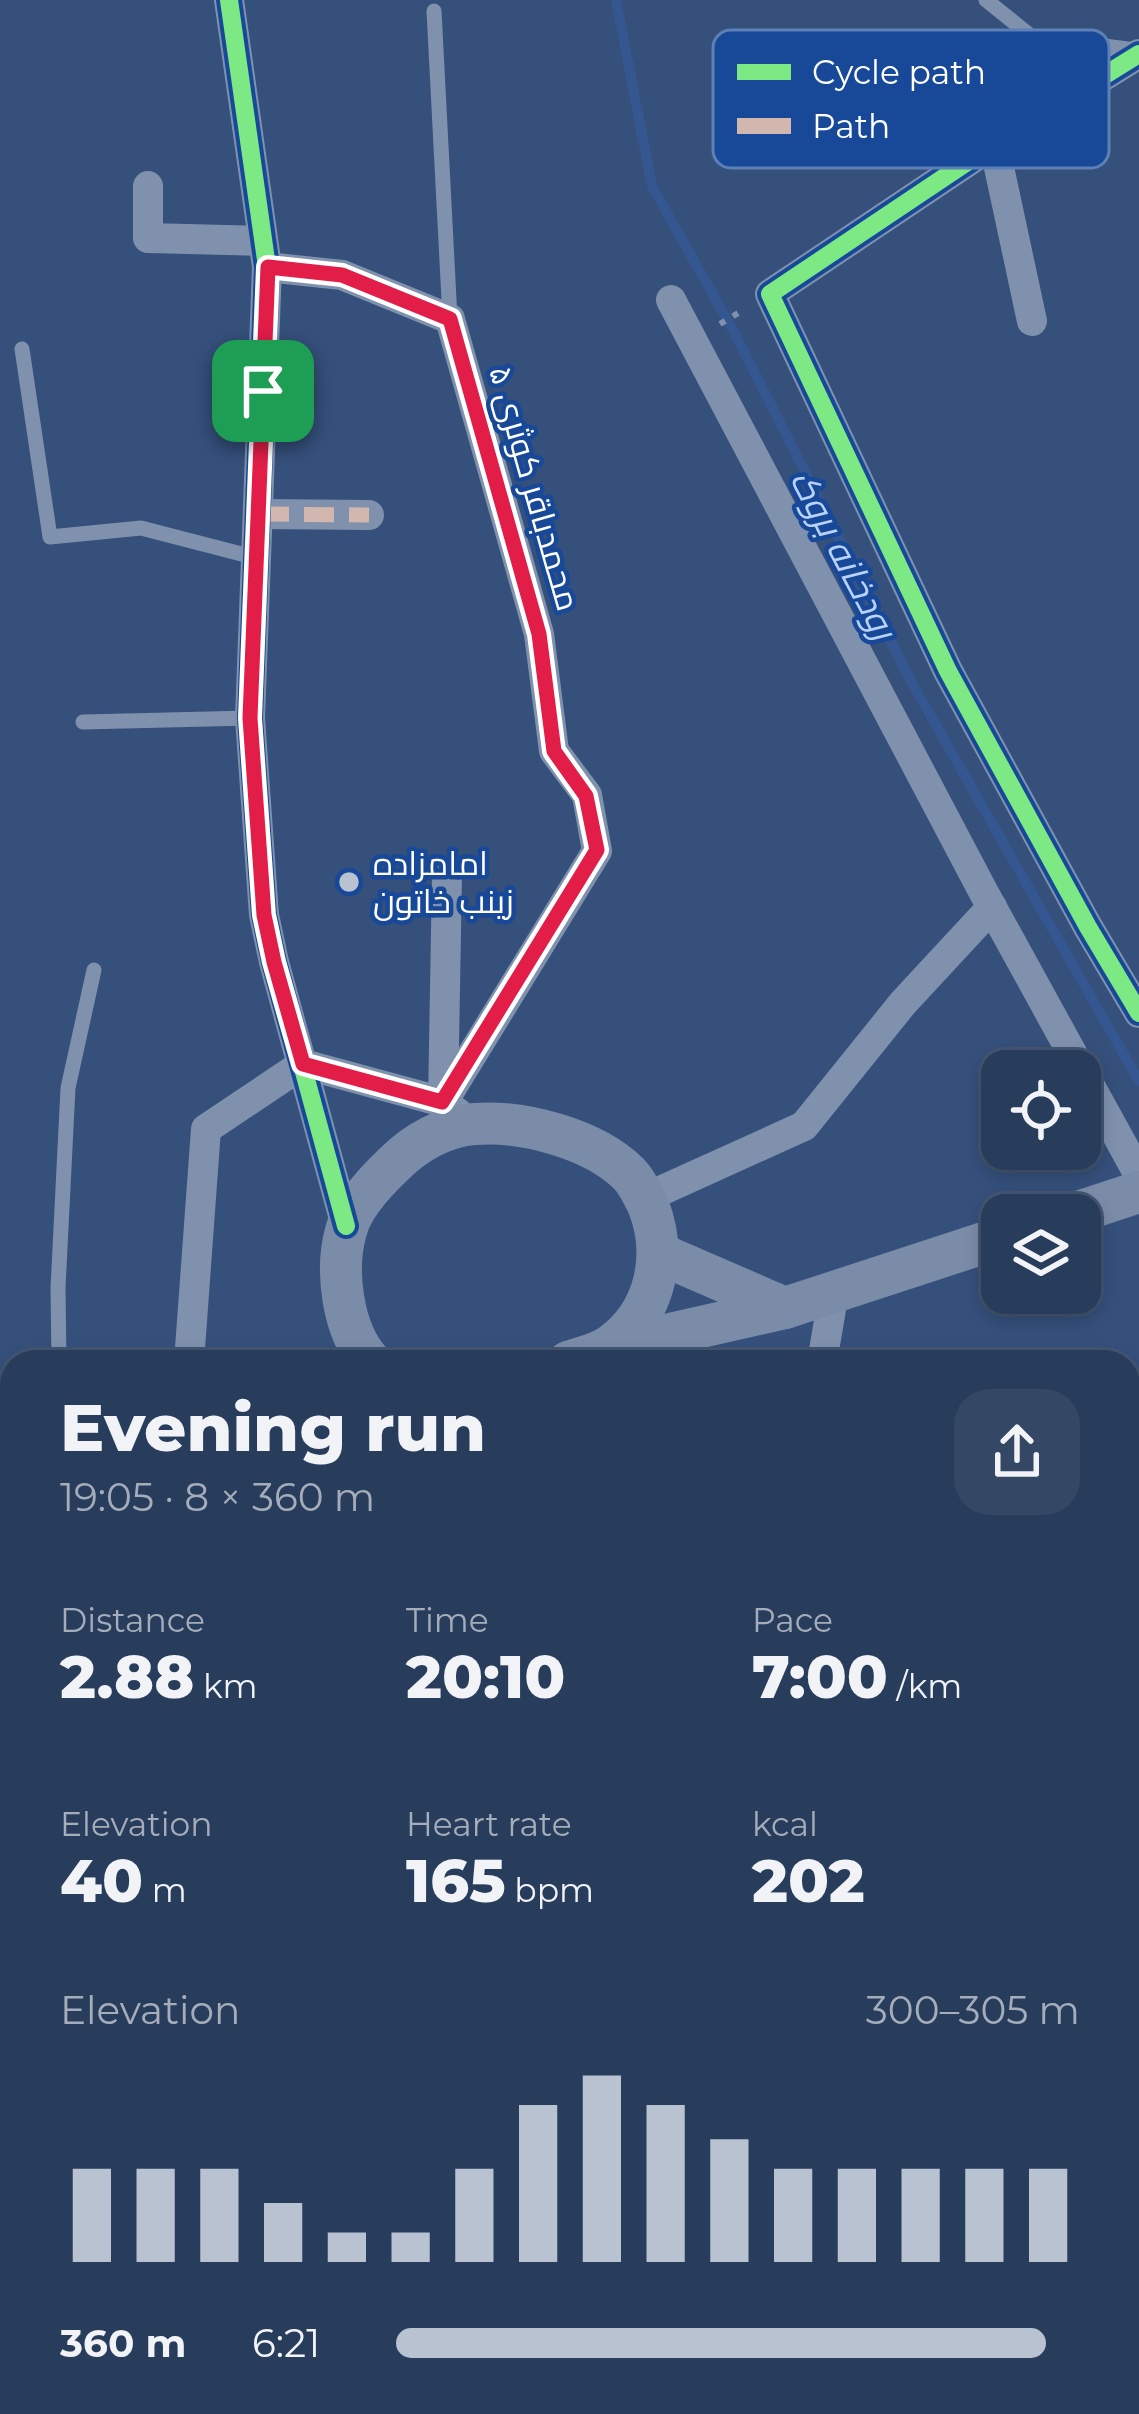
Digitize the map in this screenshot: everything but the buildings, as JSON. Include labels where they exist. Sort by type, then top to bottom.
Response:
[{"type":"street","points":[[230,0],[265,254],[250,718],[264,915],[346,1226],[341,1272],[344,1302],[361,1350]]},
{"type":"street","points":[[1109,71],[1139,52]]},
{"type":"street","points":[[958,168],[770,294],[948,671],[1139,1013]]},
{"type":"street","points":[[999,168],[1032,321]]},
{"type":"street","points":[[148,186],[148,238],[265,254],[342,275],[450,319]]},
{"type":"street","points":[[671,300],[992,908],[1139,1175]]},
{"type":"street","name":"محمدباقر کوثری ۵","points":[[450,319],[539,634],[554,751],[586,796],[597,850],[458,1113]]},
{"type":"street","points":[[259,514],[369,515]]},
{"type":"street","points":[[346,1226],[365,1196],[404,1154],[441,1132],[458,1113],[447,875]]},
{"type":"street","points":[[645,1198],[803,1126],[903,1003],[992,908]]},
{"type":"street","points":[[303,1064],[458,1113],[577,1142],[607,1156],[632,1176],[655,1224],[655,1280],[645,1307],[628,1330],[596,1350]]},
{"type":"street","points":[[190,1350],[206,1129],[303,1064]]},
{"type":"street","points":[[1101,1204],[1139,1192]]},
{"type":"street","points":[[642,1350],[674,1347],[981,1244]]},
{"type":"street","points":[[658,1252],[785,1308]]},
{"type":"street","points":[[824,1350],[835,1292]]},
{"type":"lane","points":[[986,0],[1024,30]]},
{"type":"lane","points":[[434,11],[450,319]]},
{"type":"lane","points":[[1109,48],[1139,52]]},
{"type":"lane","points":[[22,349],[50,537],[142,528],[257,558]]},
{"type":"lane","points":[[83,722],[250,718]]},
{"type":"lane","points":[[59,1350],[68,1088],[94,970]]},
{"type":"waterway","name":"رودخانه بروک","points":[[616,0],[652,186],[735,334],[912,683],[1139,1081]]},
{"type":"marked path","points":[[259,514],[369,515]]},
{"type":"cycle path","points":[[229,0],[267,267],[250,718],[264,915],[346,1226]]},
{"type":"cycle path","points":[[1109,73],[1139,54]]},
{"type":"cycle path","points":[[958,168],[770,294],[948,671],[1139,1013]]},
{"type":"place","name":"امامزاده زینب خاتون","points":[[349,882]]},
{"type":"route","points":[[268,267],[342,275],[450,319],[539,634],[554,751],[586,796],[597,850],[442,1102],[303,1064],[274,962],[264,915],[250,718],[263,391],[268,267]]}]
